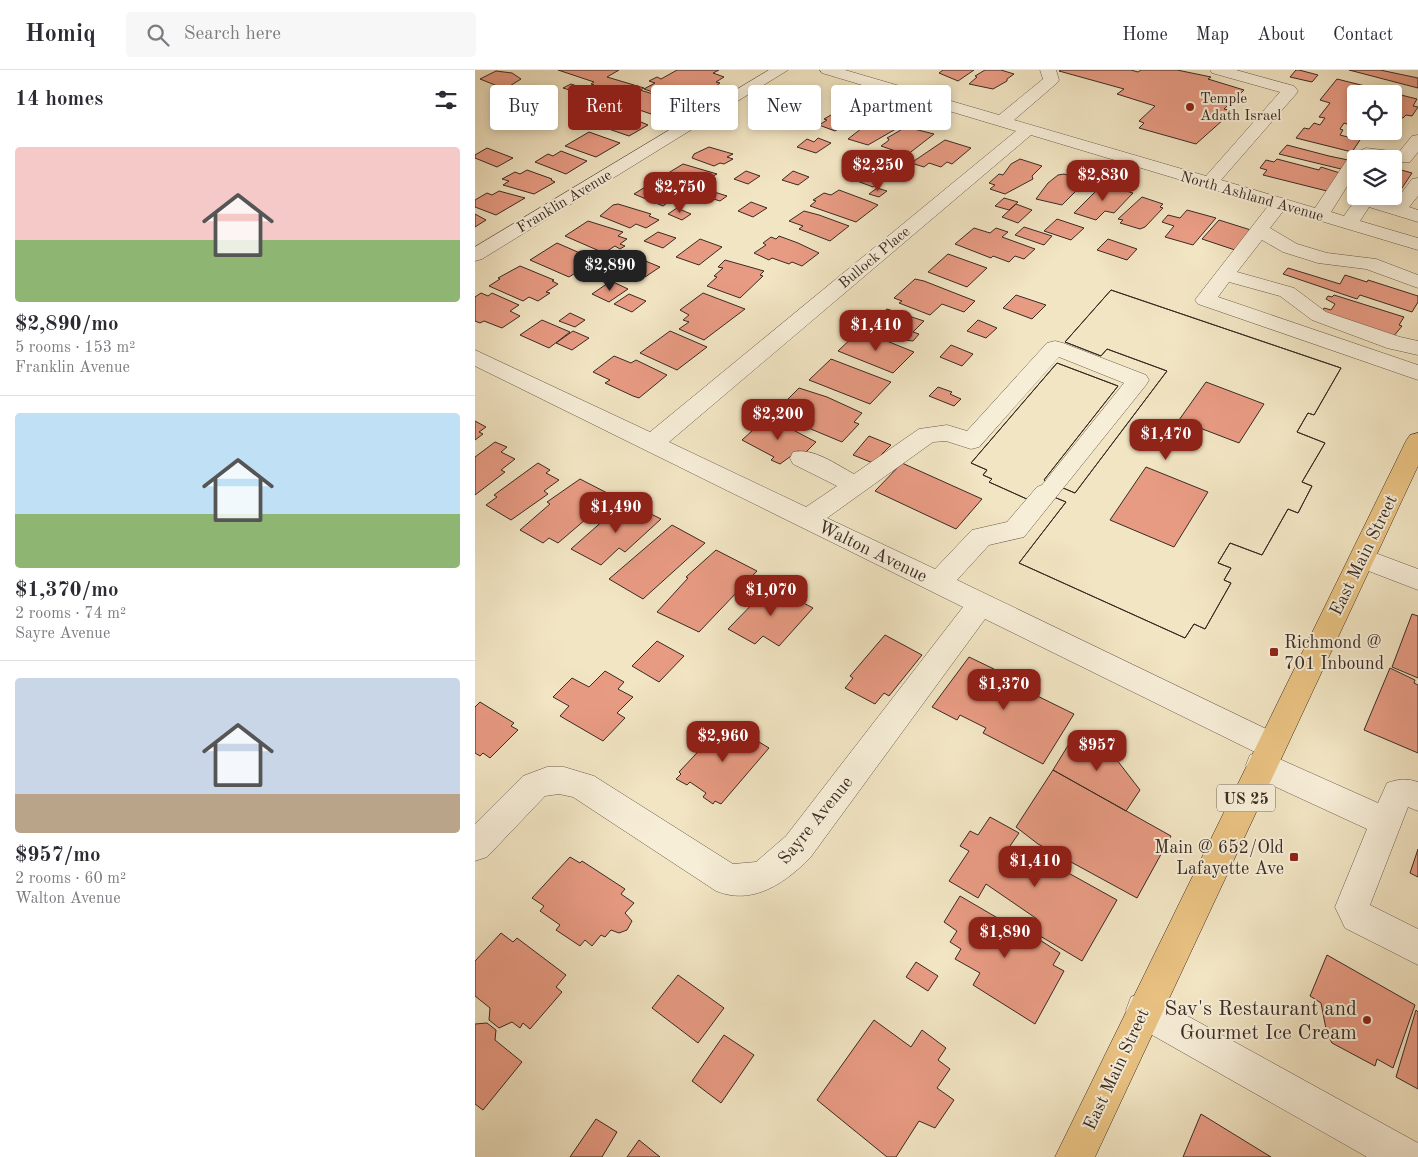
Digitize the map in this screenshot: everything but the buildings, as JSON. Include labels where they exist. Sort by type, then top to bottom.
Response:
[{"type":"main road","name":"East Main Street","points":[[1075,1157],[1418,441]]},
{"type":"street","name":"Franklin Avenue","points":[[475,255],[781,70]]},
{"type":"street","name":"North Ashland Avenue","points":[[828,70],[1418,244]]},
{"type":"street","points":[[1002,121],[1051,80],[1048,70]]},
{"type":"street","points":[[1209,183],[1290,91],[1218,70]]},
{"type":"street","name":"Bullock Place","points":[[652,443],[1028,129]]},
{"type":"street","points":[[1402,158],[1405,158],[1418,140]]},
{"type":"street","points":[[1319,216],[1347,174]]},
{"type":"street","points":[[1348,224],[1365,200],[1413,194],[1418,216]]},
{"type":"street","points":[[1279,204],[1205,300],[1418,373]]},
{"type":"street","points":[[1259,230],[1290,248],[1325,258],[1369,263],[1418,282]]},
{"type":"street","points":[[1225,275],[1287,292],[1319,316],[1395,343],[1418,348]]},
{"type":"street","points":[[807,519],[927,435],[947,433],[971,441],[1055,348],[1138,380],[1015,530],[981,537],[938,583]]},
{"type":"street","name":"Walton Avenue","points":[[475,357],[981,604],[1266,755],[1387,822]]},
{"type":"street","points":[[802,458],[856,485]]},
{"type":"street","points":[[1362,558],[1418,580]]},
{"type":"street","name":"Sayre Avenue","points":[[475,846],[534,786],[546,780],[561,778],[583,786],[728,880],[745,881],[762,877],[781,865],[798,847],[981,604]]},
{"type":"street","points":[[1418,797],[1409,793],[1398,793],[1353,907],[1357,916],[1418,948]]},
{"type":"street","points":[[1144,1010],[1405,1157]]},
{"type":"place","name":"Temple Adath Israel","points":[[1190,107]]},
{"type":"place","name":"Richmond @ 701 Inbound","points":[[1274,652]]},
{"type":"place","name":"Main @ 652/Old Lafayette Ave","points":[[1294,857]]},
{"type":"place","name":"Sav's Restaurant and Gourmet Ice Cream","points":[[1367,1020]]}]
